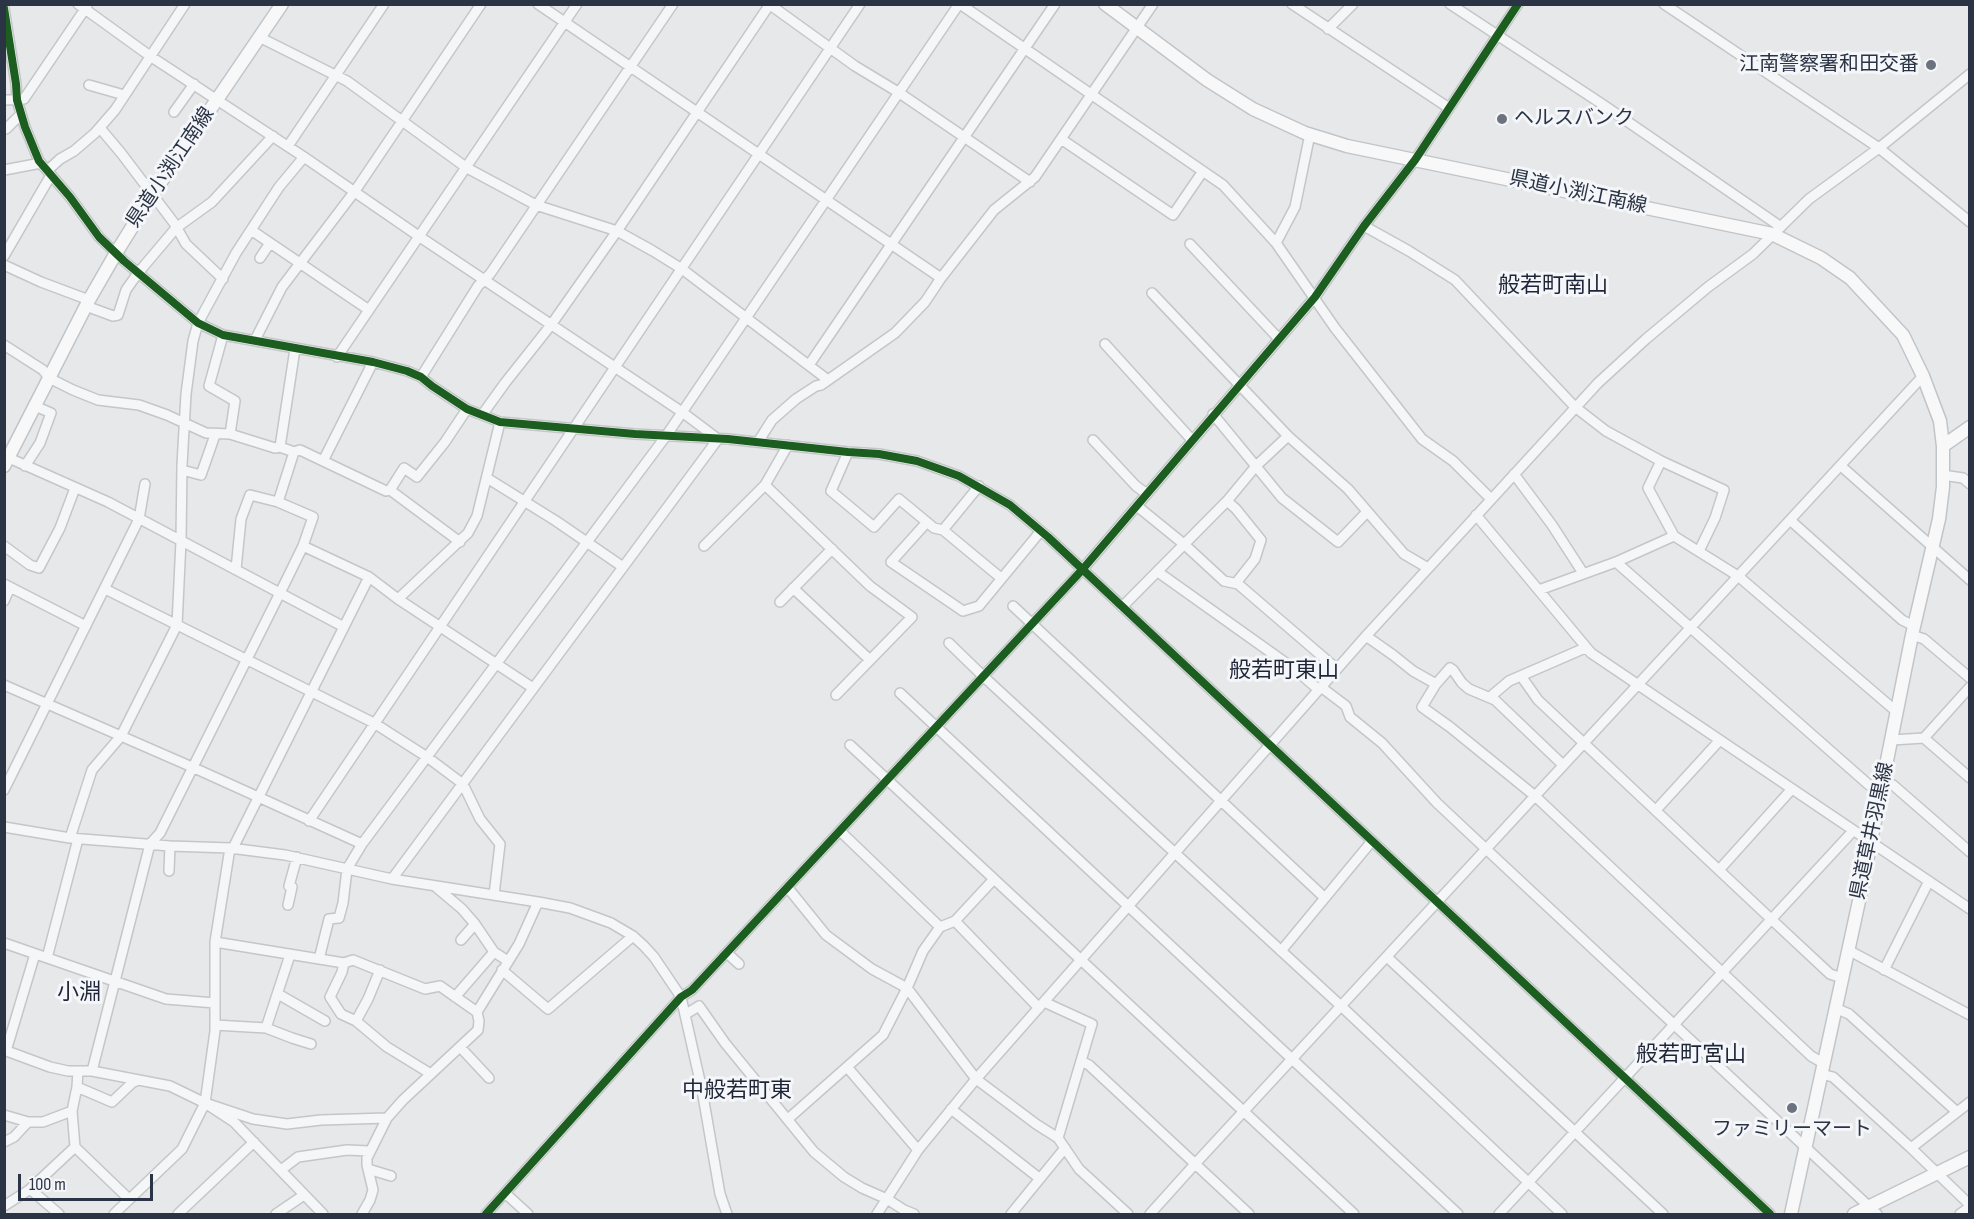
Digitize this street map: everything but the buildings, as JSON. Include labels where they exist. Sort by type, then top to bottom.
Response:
[{"type":"main road","name":"県道小渕江南線","points":[[7,462],[87,303],[116,253],[152,195],[282,4]]},
{"type":"main road","name":"県道小渕江南線","points":[[1105,4],[1208,80],[1253,109],[1310,134],[1347,146],[1776,230],[1850,278],[1904,335],[1940,421],[1943,446]]},
{"type":"main road","points":[[1943,446],[1970,426]]},
{"type":"main road","name":"県道草井羽黒線","points":[[1791,1215],[1883,787],[1913,630],[1939,519],[1943,446]]},
{"type":"main road","points":[[1854,1215],[1874,1211],[1970,1157]]},
{"type":"street","points":[[4,256],[47,169],[74,151],[100,128],[185,4]]},
{"type":"street","points":[[288,146],[384,4]]},
{"type":"street","points":[[255,340],[282,287],[355,191],[482,4]]},
{"type":"street","points":[[538,4],[941,278]]},
{"type":"street","points":[[337,357],[577,4]]},
{"type":"street","points":[[421,377],[478,286],[490,274],[673,4]]},
{"type":"street","points":[[309,821],[860,4]]},
{"type":"street","points":[[319,959],[329,919],[339,918],[347,869],[362,844],[666,436],[960,4],[1223,185],[1276,243],[1335,328],[1422,439],[1454,461],[1491,499]]},
{"type":"street","points":[[809,365],[1055,4]]},
{"type":"street","points":[[758,442],[777,415],[809,390],[828,380],[895,333],[925,302],[994,210],[1030,182],[1153,4]]},
{"type":"street","points":[[1328,29],[1353,4]]},
{"type":"street","points":[[1450,4],[1776,230]]},
{"type":"street","points":[[486,1215],[681,997],[692,990],[984,677],[1137,506],[1315,297],[1364,226],[1415,160],[1518,4]]},
{"type":"street","points":[[1664,4],[1879,148],[1970,222]]},
{"type":"street","points":[[482,415],[551,325],[617,231],[769,5],[855,66],[898,92],[1030,182]]},
{"type":"street","points":[[4,100],[24,99],[84,6],[150,56],[355,191],[682,412],[718,439]]},
{"type":"street","points":[[1299,6],[1328,29],[1449,108]]},
{"type":"street","points":[[4,8],[17,100],[34,151],[99,237],[198,323],[223,335],[373,362],[421,377],[467,409],[500,422],[879,454],[917,461],[959,476],[1010,505],[1029,519],[1040,532],[1048,537],[1770,1215]]},
{"type":"street","points":[[261,38],[337,75],[467,168],[536,205],[617,231],[682,268],[828,380]]},
{"type":"street","points":[[877,1215],[918,1150],[976,1079],[1366,636],[1598,382],[1708,287],[1753,254],[1809,200],[1879,148],[1970,74]]},
{"type":"street","points":[[174,112],[194,84]]},
{"type":"street","points":[[89,85],[124,95]]},
{"type":"street","points":[[6,129],[21,114]]},
{"type":"street","points":[[100,128],[152,195],[186,244],[223,279]]},
{"type":"street","points":[[1276,243],[1295,207],[1310,134]]},
{"type":"street","points":[[4,265],[113,316],[118,315],[126,290],[176,228],[212,202],[273,136]]},
{"type":"street","points":[[1061,139],[1173,215],[1203,171]]},
{"type":"street","points":[[47,958],[92,770],[121,736],[177,625],[186,393],[193,341],[198,323],[236,253],[279,187],[304,157]]},
{"type":"street","points":[[4,170],[47,169]]},
{"type":"street","points":[[1364,226],[1455,280],[1575,407],[1606,431],[1661,462],[1724,490],[1715,518],[1699,551]]},
{"type":"street","points":[[251,230],[369,310]]},
{"type":"street","points":[[261,258],[270,243]]},
{"type":"street","points":[[1190,244],[1279,339]]},
{"type":"street","points":[[1152,293],[1288,436],[1348,489],[1404,554],[1428,568]]},
{"type":"street","points":[[223,335],[209,386],[235,401],[230,434]]},
{"type":"street","points":[[1105,344],[1192,440]]},
{"type":"street","points":[[4,345],[43,370],[49,378],[98,400],[139,405],[214,435],[230,434],[275,448],[280,447],[294,452],[300,450],[386,491],[390,490],[460,542]]},
{"type":"street","points":[[280,447],[296,349]]},
{"type":"street","points":[[323,461],[373,362]]},
{"type":"street","points":[[1150,1215],[1923,376]]},
{"type":"street","points":[[25,466],[40,443],[51,413],[35,406]]},
{"type":"street","points":[[390,490],[404,468],[420,479],[467,409]]},
{"type":"street","points":[[1213,414],[1282,498],[1338,542],[1367,512]]},
{"type":"street","points":[[398,599],[468,533],[477,516],[500,422]]},
{"type":"street","points":[[182,470],[201,475],[214,435]]},
{"type":"street","points":[[1122,607],[1227,501],[1256,466],[1288,436]]},
{"type":"street","points":[[392,879],[718,439]]},
{"type":"street","points":[[1093,440],[1136,486],[1147,494]]},
{"type":"street","points":[[704,546],[765,485],[788,445]]},
{"type":"street","points":[[278,502],[294,452]]},
{"type":"street","points":[[848,452],[831,491],[874,527],[899,499],[934,528],[943,530],[1001,578]]},
{"type":"street","points":[[7,462],[25,466],[108,502],[344,627]]},
{"type":"street","points":[[1661,462],[1648,488],[1674,536],[1738,576],[1897,712]]},
{"type":"street","points":[[1841,466],[1970,580]]},
{"type":"street","points":[[1514,474],[1552,525],[1583,573]]},
{"type":"street","points":[[1942,475],[1963,478],[1970,484]]},
{"type":"street","points":[[487,478],[525,500],[623,567]]},
{"type":"street","points":[[4,790],[139,519],[145,484]]},
{"type":"street","points":[[765,485],[870,586],[912,617],[836,694]]},
{"type":"street","points":[[943,530],[979,486]]},
{"type":"street","points":[[4,546],[30,565],[39,568],[60,528],[75,488]]},
{"type":"street","points":[[92,1071],[150,844],[160,833],[280,593],[303,546],[313,517],[278,502],[250,495],[241,519],[236,569]]},
{"type":"street","points":[[1227,501],[1261,540],[1255,559],[1236,583]]},
{"type":"street","points":[[1137,506],[1185,545],[1224,581],[1236,583],[1337,669]]},
{"type":"street","points":[[1476,515],[1585,648],[1852,832],[1970,909]]},
{"type":"street","points":[[1790,520],[1970,678]]},
{"type":"street","points":[[927,522],[891,562],[963,611],[979,606],[1040,532]]},
{"type":"street","points":[[1539,590],[1616,562],[1674,536]]},
{"type":"street","points":[[303,546],[369,577],[398,599],[533,688]]},
{"type":"street","points":[[780,602],[832,549]]},
{"type":"street","points":[[1616,562],[1869,785],[1883,787],[1893,785],[1970,852]]},
{"type":"street","points":[[1158,572],[1346,706],[1350,717],[1382,743],[1437,803],[1874,1211]]},
{"type":"street","points":[[114,1215],[182,1149],[206,1103],[215,1025],[215,942],[232,848],[369,577]]},
{"type":"street","points":[[4,601],[7,585],[86,626]]},
{"type":"street","points":[[793,588],[870,660]]},
{"type":"street","points":[[105,589],[374,723],[427,757],[463,784],[480,819],[500,844],[494,895]]},
{"type":"street","points":[[1013,606],[1325,898]]},
{"type":"street","points":[[1366,636],[1413,671],[1436,684]]},
{"type":"street","points":[[949,643],[1174,854],[1341,1006],[1562,1215]]},
{"type":"street","points":[[1490,698],[1509,681],[1585,648]]},
{"type":"street","points":[[1563,765],[1490,698],[1469,689],[1450,668],[1436,684],[1422,707],[1535,796],[1822,1068],[1911,1148],[1937,1174],[1967,1210]]},
{"type":"street","points":[[1521,676],[1538,700],[1830,974],[1842,978]]},
{"type":"street","points":[[4,686],[192,767],[362,844]]},
{"type":"street","points":[[1892,740],[1924,738],[1970,687]]},
{"type":"street","points":[[900,693],[1458,1215]]},
{"type":"street","points":[[1924,738],[1970,778]]},
{"type":"street","points":[[1656,810],[1720,740]]},
{"type":"street","points":[[850,745],[1354,1215]]},
{"type":"street","points":[[1719,870],[1791,790]]},
{"type":"street","points":[[4,827],[74,839],[232,848],[297,857],[392,879],[538,902],[593,915],[612,923],[633,936],[654,957],[681,997],[702,1090],[720,1194],[727,1215]]},
{"type":"street","points":[[840,831],[940,927]]},
{"type":"street","points":[[1499,1215],[1852,832]]},
{"type":"street","points":[[1281,951],[1372,841]]},
{"type":"street","points":[[169,871],[170,846]]},
{"type":"street","points":[[288,905],[297,857]]},
{"type":"street","points":[[788,1119],[883,1035],[923,951],[940,927],[955,921],[994,879]]},
{"type":"street","points":[[1884,970],[1929,881]]},
{"type":"street","points":[[436,887],[462,909],[494,952],[508,961]]},
{"type":"street","points":[[788,888],[826,935],[872,969],[907,988],[976,1079],[1058,1138],[1079,1169],[1128,1215]]},
{"type":"street","points":[[477,1012],[519,944],[538,902]]},
{"type":"street","points":[[955,921],[1041,1005],[1092,1024],[1058,1138]]},
{"type":"street","points":[[460,940],[475,924]]},
{"type":"street","points":[[502,970],[548,1009],[633,936]]},
{"type":"street","points":[[215,942],[344,963],[353,960],[424,989],[440,986],[477,1012],[478,1030],[387,1118],[367,1158],[374,1190],[362,1215]]},
{"type":"street","points":[[4,943],[166,999],[214,1003]]},
{"type":"street","points":[[1848,950],[1970,1015]]},
{"type":"street","points":[[455,997],[494,952]]},
{"type":"street","points":[[727,953],[739,964]]},
{"type":"street","points":[[35,954],[5,1051],[50,1067],[92,1071],[170,1086],[206,1103],[253,1119],[286,1124],[321,1120],[387,1118]]},
{"type":"street","points":[[266,1028],[290,955]]},
{"type":"street","points":[[1387,957],[1663,1215]]},
{"type":"street","points":[[344,963],[330,997],[341,1014],[356,1021],[387,1047],[431,1074]]},
{"type":"street","points":[[356,1021],[380,970]]},
{"type":"street","points":[[278,994],[325,1021]]},
{"type":"street","points":[[686,1014],[699,1006],[725,1043],[814,1152],[844,1177],[914,1215]]},
{"type":"street","points":[[1835,1008],[1849,1014],[1957,1112]]},
{"type":"street","points":[[215,1025],[266,1028],[311,1044]]},
{"type":"street","points":[[460,1047],[489,1078]]},
{"type":"street","points":[[1081,1061],[1089,1065],[1249,1215]]},
{"type":"street","points":[[847,1067],[918,1150]]},
{"type":"street","points":[[78,1071],[72,1112],[75,1147],[129,1199]]},
{"type":"street","points":[[77,1087],[112,1102],[138,1080]]},
{"type":"street","points":[[1911,1148],[1970,1102]]},
{"type":"street","points":[[206,1103],[229,1118],[323,1215]]},
{"type":"street","points":[[951,1109],[1039,1178]]},
{"type":"street","points":[[4,1115],[28,1122],[43,1122],[72,1112]]},
{"type":"street","points":[[4,1142],[14,1137],[28,1122]]},
{"type":"street","points":[[178,1215],[254,1142]]},
{"type":"street","points":[[4,1206],[30,1189],[75,1147]]},
{"type":"street","points":[[1011,1215],[1065,1148]]},
{"type":"street","points":[[281,1170],[298,1157],[360,1149],[369,1151]]},
{"type":"street","points":[[368,1169],[391,1176]]},
{"type":"street","points":[[30,1189],[59,1215]]},
{"type":"street","points":[[505,1193],[528,1215]]},
{"type":"street","points":[[276,1215],[304,1195]]},
{"type":"cycle path","points":[[486,1214],[681,997],[692,990],[1082,570],[1315,297],[1364,226],[1415,160],[1518,4]]},
{"type":"cycle path","points":[[4,8],[17,100],[39,161],[70,197],[99,237],[198,323],[223,335],[373,362],[407,371],[421,377],[467,409],[500,422],[635,434],[728,439],[879,454],[917,461],[959,476],[1010,505],[1048,537],[1770,1214]]},
{"type":"place","name":"江南警察署和田交番","points":[[1931,65]]},
{"type":"place","name":"ヘルスバンク","points":[[1502,119]]},
{"type":"place","name":"ファミリーマート","points":[[1792,1108]]},
{"type":"district","name":"般若町南山","points":[[1553,286]]},
{"type":"district","name":"般若町東山","points":[[1284,671]]},
{"type":"district","name":"小淵","points":[[79,993]]},
{"type":"district","name":"般若町宮山","points":[[1691,1055]]},
{"type":"district","name":"中般若町東","points":[[737,1091]]}]
